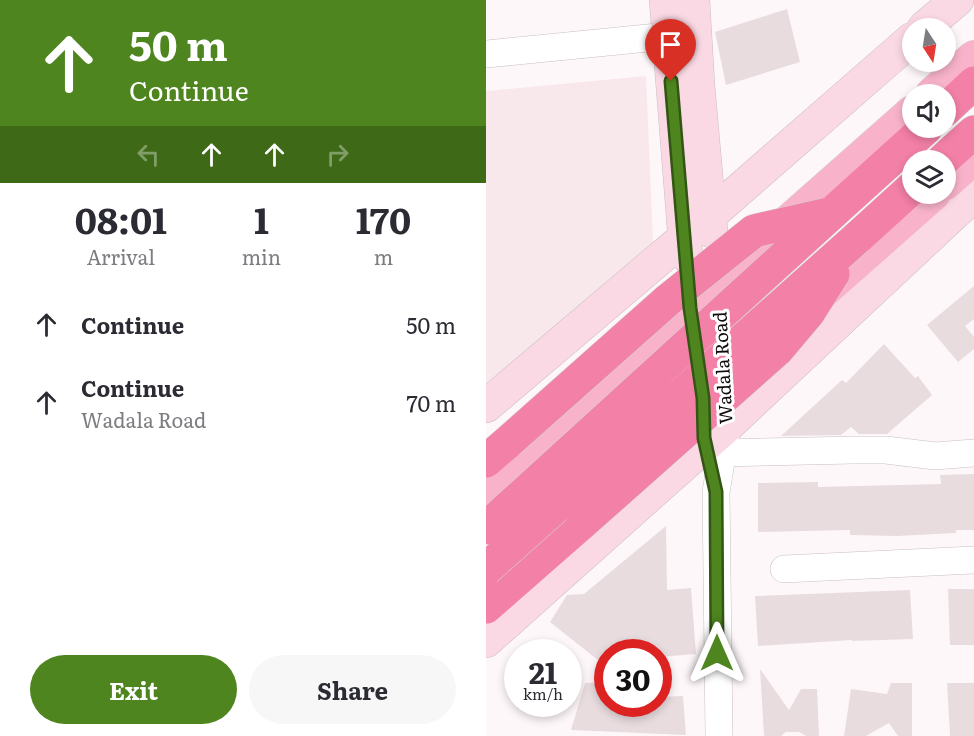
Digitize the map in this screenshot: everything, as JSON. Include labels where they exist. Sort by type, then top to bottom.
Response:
[{"type":"highway","points":[[956,100],[974,83]]},
{"type":"highway","points":[[954,150],[974,132]]},
{"type":"highway","points":[[486,528],[915,138]]},
{"type":"highway","points":[[486,568],[902,197]]},
{"type":"highway","points":[[497,452],[669,300],[754,231],[831,213]]},
{"type":"highway","points":[[486,607],[777,350],[809,312],[857,238]]},
{"type":"main road","points":[[943,84],[974,57]]},
{"type":"main road","points":[[486,488],[902,121]]},
{"type":"main road","points":[[956,174],[974,158]]},
{"type":"main road","points":[[486,589],[923,204]]},
{"type":"street","points":[[666,0],[690,308],[714,388]]},
{"type":"street","name":"Wadala Road","points":[[693,0],[698,85],[717,284],[714,388],[718,441]]},
{"type":"street","points":[[936,18],[957,0]]},
{"type":"street","points":[[486,54],[668,36]]},
{"type":"street","points":[[486,406],[710,216],[902,48]]},
{"type":"street","points":[[486,641],[718,441],[974,195]]},
{"type":"street","points":[[718,441],[886,450],[935,456],[974,453]]},
{"type":"street","points":[[718,441],[716,492],[718,736]]},
{"type":"street","points":[[784,569],[974,560]]},
{"type":"shaded area","points":[[646,76],[653,242],[486,384],[486,91]]},
{"type":"building","points":[[787,9],[800,62],[726,85],[715,32]]},
{"type":"building","points":[[974,286],[974,319],[965,326],[974,337],[974,349],[958,362],[927,325]]},
{"type":"building","points":[[884,344],[915,378],[918,376],[932,395],[887,434],[859,434],[851,427],[841,435],[781,436],[842,380],[846,383]]},
{"type":"building","points":[[974,474],[974,530],[897,536],[850,535],[850,530],[758,532],[758,483],[818,482],[818,487],[941,484],[940,475]]},
{"type":"building","points":[[666,526],[667,590],[691,588],[696,654],[672,656],[672,639],[594,639],[594,657],[582,647],[582,639],[571,639],[550,622],[567,595],[584,594]]},
{"type":"building","points":[[948,589],[974,589],[974,645],[950,645]]},
{"type":"building","points":[[910,590],[913,639],[758,646],[755,596]]},
{"type":"building","points":[[760,669],[789,710],[801,689],[817,689],[819,736],[786,732],[781,736],[764,736]]},
{"type":"building","points":[[585,683],[594,683],[594,717],[672,717],[672,696],[683,696],[686,735],[571,730],[575,717],[582,717],[582,693]]},
{"type":"building","points":[[891,683],[912,683],[912,736],[898,736],[889,723],[866,736],[844,736],[851,689],[887,694]]},
{"type":"building","points":[[947,683],[974,683],[974,736],[950,736]]},
{"type":"route","points":[[671,81],[690,308],[703,398],[704,438],[716,492],[717,653]]}]
